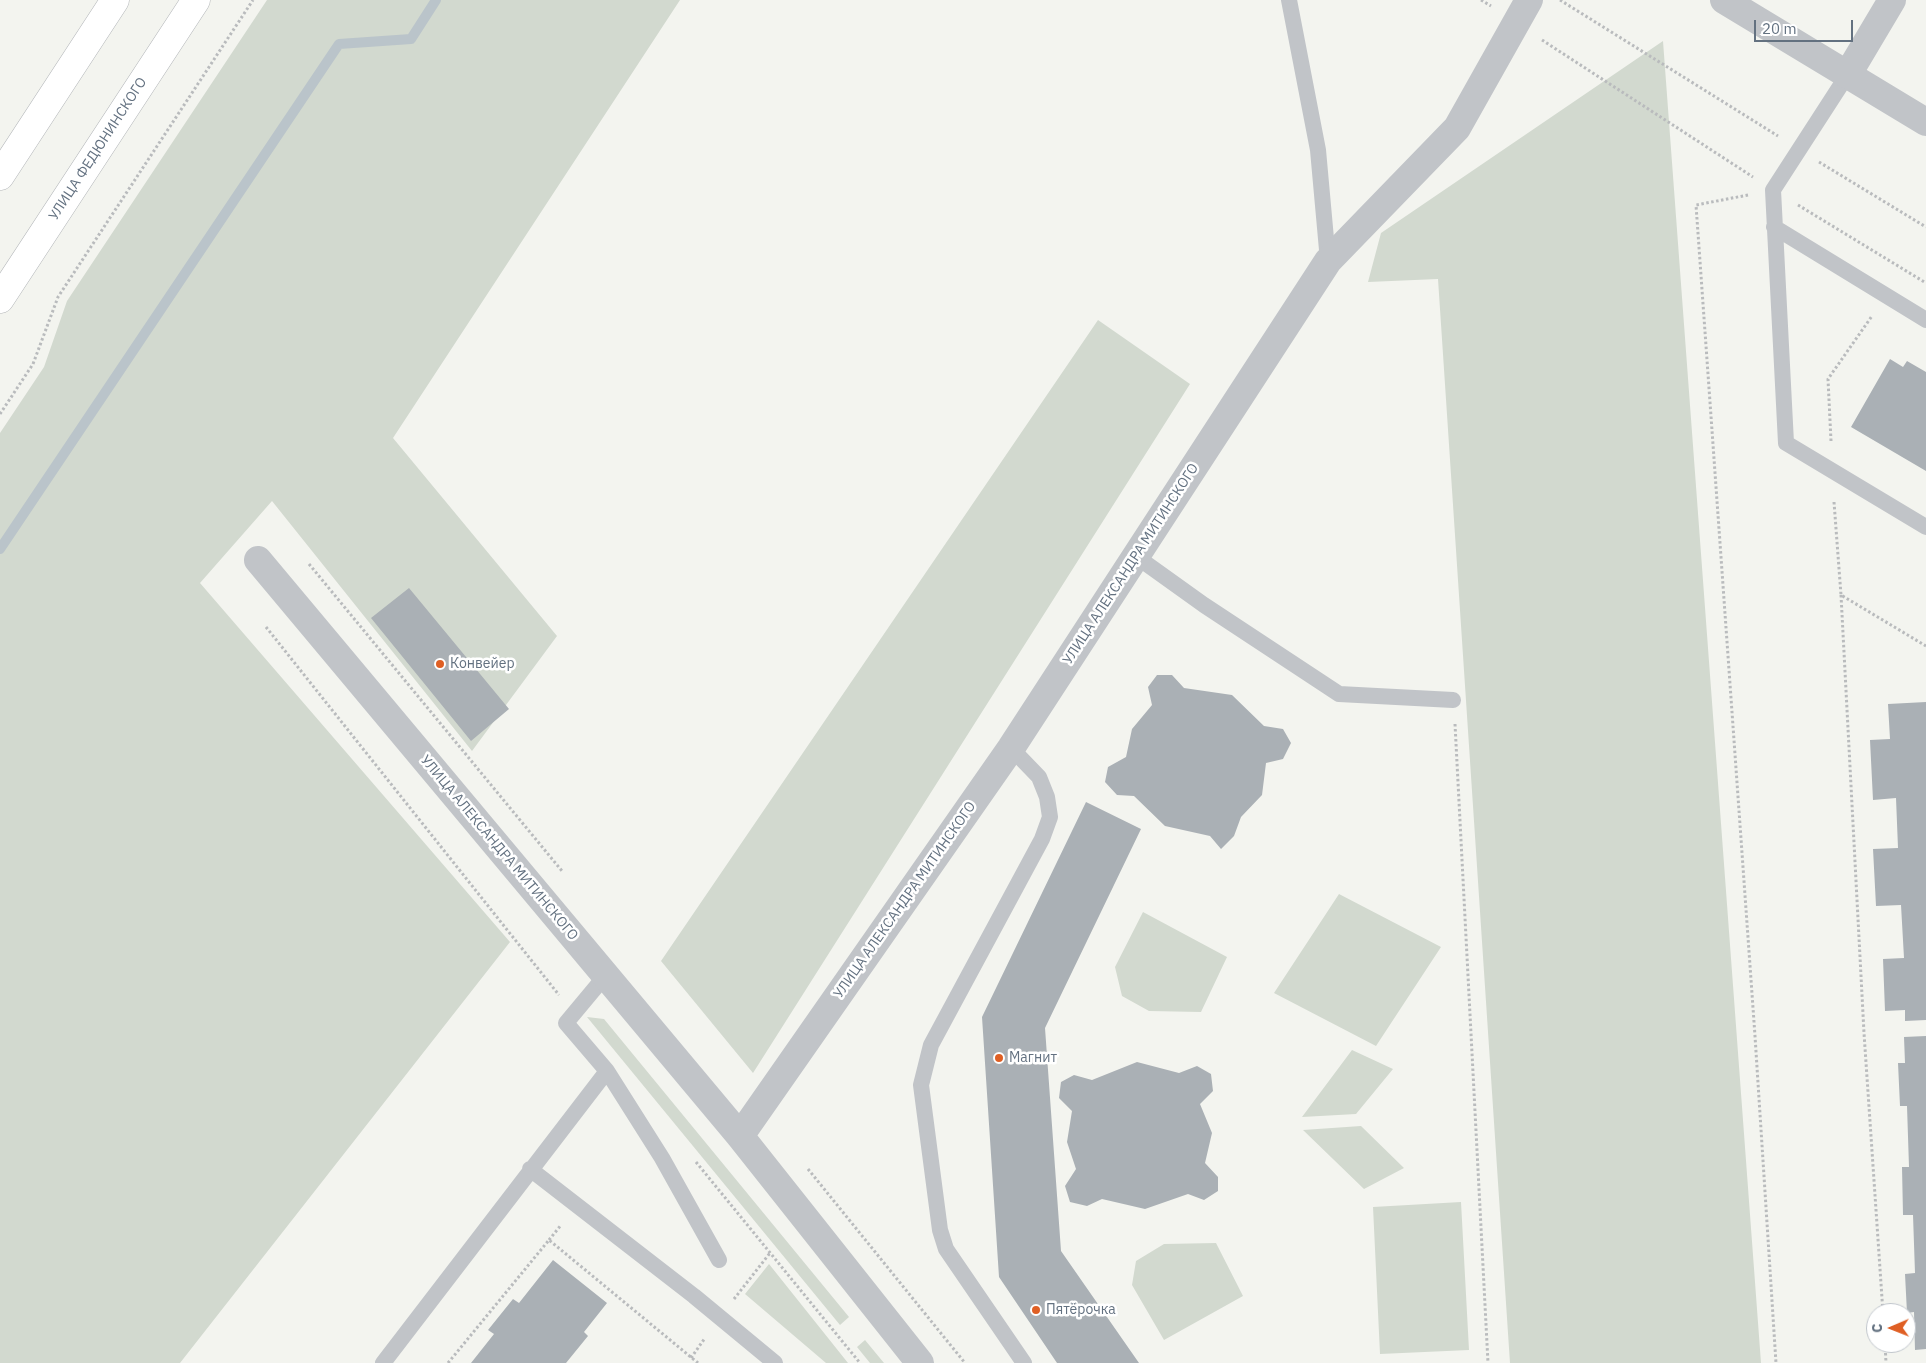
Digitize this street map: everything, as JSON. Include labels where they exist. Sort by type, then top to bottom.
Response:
[{"type":"highway","points":[[0,176],[115,0]]},
{"type":"highway","name":"УЛИЦА ФЕДЮНИНСКОГО","points":[[0,299],[196,0]]},
{"type":"street","points":[[1724,0],[1926,122]]},
{"type":"street","points":[[1848,74],[1892,0]]},
{"type":"street","name":"УЛИЦА АЛЕКСАНДРА МИТИНСКОГО","points":[[740,1136],[1011,748],[1328,261],[1457,128],[1523,11]]},
{"type":"street","name":"УЛИЦА АЛЕКСАНДРА МИТИНСКОГО","points":[[258,560],[740,1136],[920,1363]]},
{"type":"lane","points":[[1289,0],[1318,150],[1328,261]]},
{"type":"lane","points":[[1848,74],[1773,190],[1786,443],[1926,527]]},
{"type":"lane","points":[[1774,227],[1926,320]]},
{"type":"lane","points":[[1136,557],[1339,694],[1454,700]]},
{"type":"lane","points":[[1011,748],[1039,777],[1047,797],[1050,817],[1042,839],[931,1045],[921,1085],[940,1230],[946,1249],[1024,1363]]},
{"type":"lane","points":[[606,975],[566,1023],[607,1071],[662,1158],[719,1260]]},
{"type":"lane","points":[[383,1363],[607,1071]]},
{"type":"lane","points":[[530,1169],[694,1296],[775,1363]]},
{"type":"path","points":[[0,414],[34,364],[58,298],[253,0]]},
{"type":"path","points":[[1481,0],[1523,11],[1773,190],[1926,283]]},
{"type":"path","points":[[1560,0],[1926,227]]},
{"type":"path","points":[[1773,190],[1696,205],[1776,1363]]},
{"type":"path","points":[[1842,595],[1864,1023],[1882,1303]]},
{"type":"path","points":[[1454,700],[1488,1363]]},
{"type":"path","points":[[448,1363],[549,1240],[698,1363]]},
{"type":"shaded area","points":[[267,0],[680,0],[393,438],[557,636],[472,751],[272,501],[200,583],[510,942],[180,1363],[0,1363],[0,433],[44,367],[67,301]]},
{"type":"shaded area","points":[[1663,41],[1761,1363],[1510,1363],[1438,279],[1368,282],[1381,233]]},
{"type":"shaded area","points":[[1098,320],[1190,384],[753,1073],[661,961]]},
{"type":"shaded area","points":[[1339,894],[1441,947],[1376,1046],[1274,993]]},
{"type":"shaded area","points":[[1143,912],[1227,957],[1201,1012],[1149,1011],[1122,996],[1115,967]]},
{"type":"shaded area","points":[[587,1017],[604,1019],[849,1317],[840,1325]]},
{"type":"shaded area","points":[[1352,1050],[1393,1069],[1356,1114],[1302,1117]]},
{"type":"shaded area","points":[[1361,1126],[1404,1168],[1364,1189],[1303,1130]]},
{"type":"shaded area","points":[[1461,1202],[1469,1350],[1380,1354],[1373,1207]]},
{"type":"shaded area","points":[[1216,1243],[1243,1296],[1164,1340],[1132,1285],[1136,1261],[1164,1244]]},
{"type":"shaded area","points":[[769,1264],[848,1363],[826,1363],[745,1294]]},
{"type":"shaded area","points":[[865,1340],[884,1363],[870,1363],[857,1347]]},
{"type":"building","points":[[1890,359],[1903,367],[1907,361],[1926,372],[1926,471],[1851,427]]},
{"type":"building","name":"Конвейер","points":[[409,588],[509,709],[471,741],[371,618]]},
{"type":"building","points":[[1157,675],[1172,675],[1184,688],[1232,695],[1264,726],[1283,729],[1291,743],[1283,759],[1266,763],[1262,795],[1241,817],[1234,836],[1221,849],[1210,836],[1165,826],[1134,796],[1117,795],[1105,782],[1108,767],[1126,757],[1132,729],[1152,705],[1148,687]]},
{"type":"building","points":[[1926,702],[1926,1020],[1905,1021],[1905,1010],[1885,1011],[1883,959],[1904,958],[1901,905],[1876,906],[1873,849],[1898,848],[1896,798],[1873,800],[1870,740],[1890,739],[1888,704]]},
{"type":"building","points":[[1086,802],[1141,829],[1045,1028],[1061,1251],[1139,1363],[1057,1363],[999,1277],[982,1017]]},
{"type":"building","points":[[1926,1036],[1926,1349],[1916,1350],[1916,1303],[1906,1303],[1905,1274],[1915,1273],[1913,1215],[1903,1215],[1902,1167],[1909,1167],[1907,1106],[1900,1106],[1898,1063],[1905,1063],[1904,1037]]},
{"type":"building","points":[[1137,1062],[1179,1073],[1197,1066],[1211,1074],[1213,1091],[1200,1104],[1212,1133],[1205,1163],[1218,1177],[1218,1191],[1204,1200],[1188,1194],[1145,1209],[1102,1199],[1087,1206],[1070,1202],[1065,1186],[1076,1169],[1067,1142],[1072,1111],[1059,1098],[1061,1082],[1074,1075],[1092,1080]]},
{"type":"building","points":[[553,1260],[607,1303],[584,1332],[588,1336],[566,1363],[471,1363],[494,1334],[488,1330],[513,1299],[519,1303]]},
{"type":"waterway","points":[[0,549],[339,44],[411,39],[436,0]]},
{"type":"place","name":"Конвейер","points":[[440,664]]},
{"type":"place","name":"Магнит","points":[[999,1058]]},
{"type":"place","name":"Пятёрочка","points":[[1036,1310]]}]
